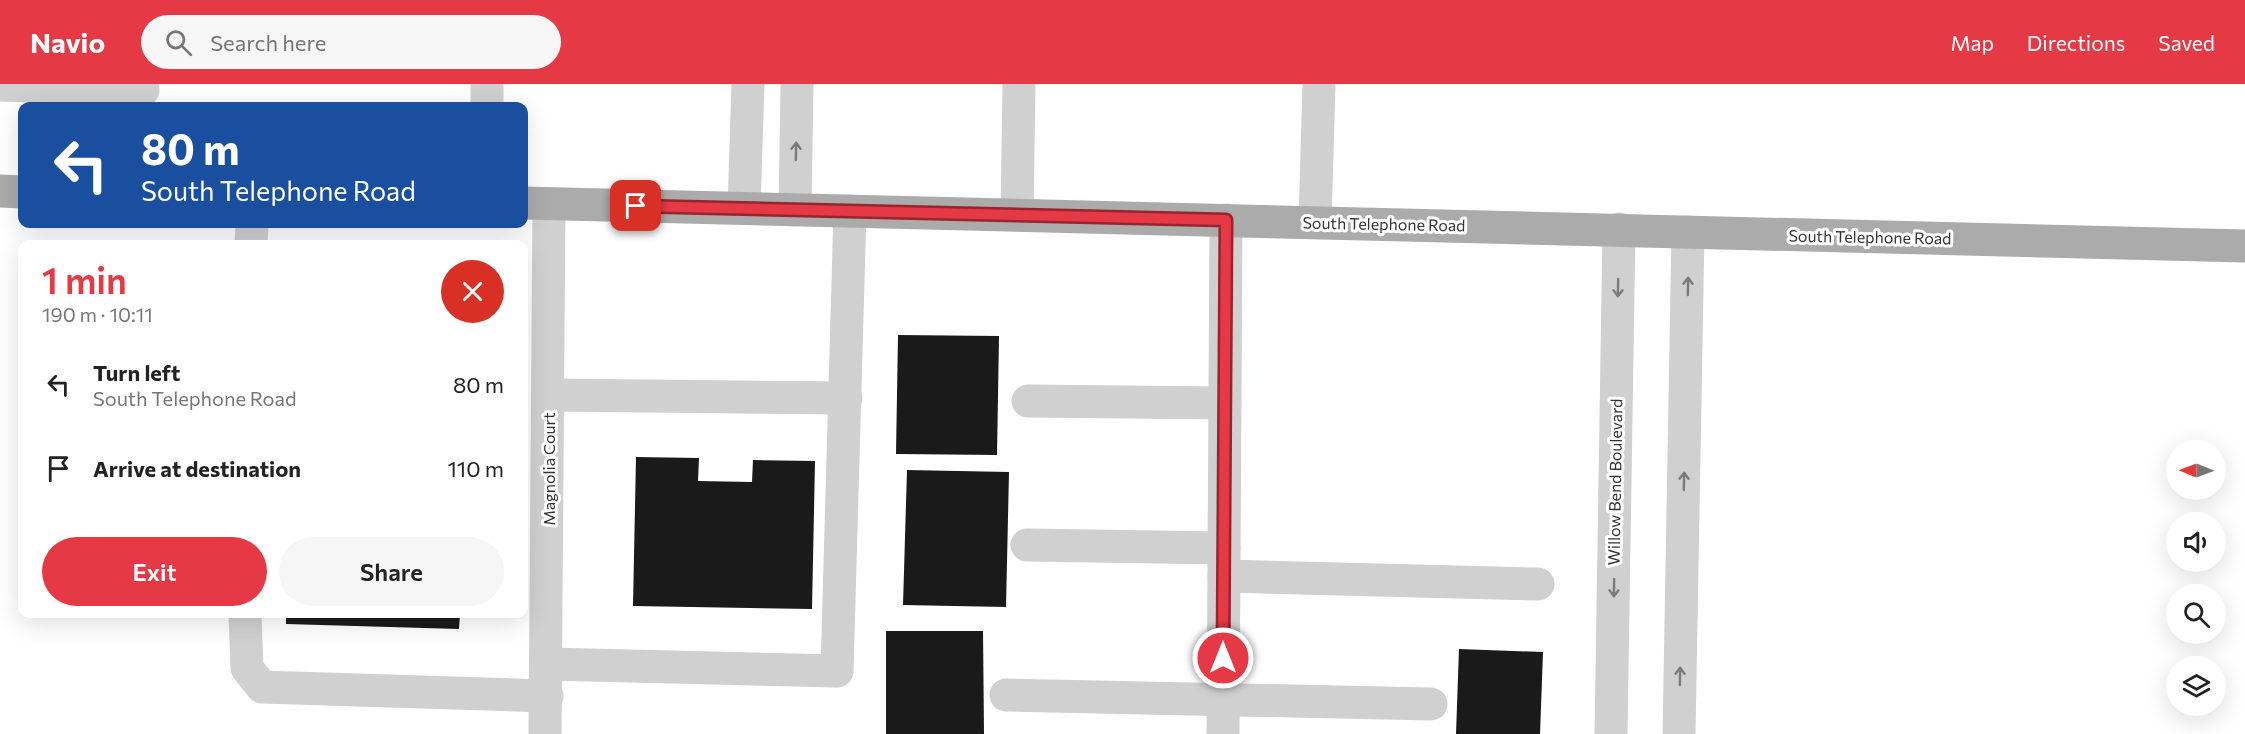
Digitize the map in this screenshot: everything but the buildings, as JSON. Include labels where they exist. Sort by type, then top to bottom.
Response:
[{"type":"main road","points":[[0,191],[18,192]]},
{"type":"main road","name":"South Telephone Road","points":[[536,204],[2245,246]]},
{"type":"street","points":[[487,84],[487,102]]},
{"type":"street","points":[[744,208],[748,84]]},
{"type":"street","points":[[795,210],[797,84]]},
{"type":"street","points":[[1017,215],[1019,84]]},
{"type":"street","points":[[1315,222],[1319,84]]},
{"type":"street","points":[[0,85],[143,94]]},
{"type":"street","name":"Magnolia Court","points":[[536,204],[550,395],[536,430],[548,664],[546,734]]},
{"type":"street","points":[[548,664],[837,671],[850,211]]},
{"type":"street","points":[[1223,734],[1226,220]]},
{"type":"street","name":"Willow Bend Boulevard","points":[[1611,734],[1619,229]]},
{"type":"street","points":[[1679,734],[1688,232]]},
{"type":"street","points":[[550,395],[846,398]]},
{"type":"street","points":[[1028,400],[1225,404]]},
{"type":"street","points":[[1027,545],[1224,562],[1538,584]]},
{"type":"street","points":[[245,618],[247,668],[262,687],[547,696]]},
{"type":"street","points":[[1006,695],[1431,705]]},
{"type":"route","points":[[636,206],[1226,220],[1223,658]]}]
